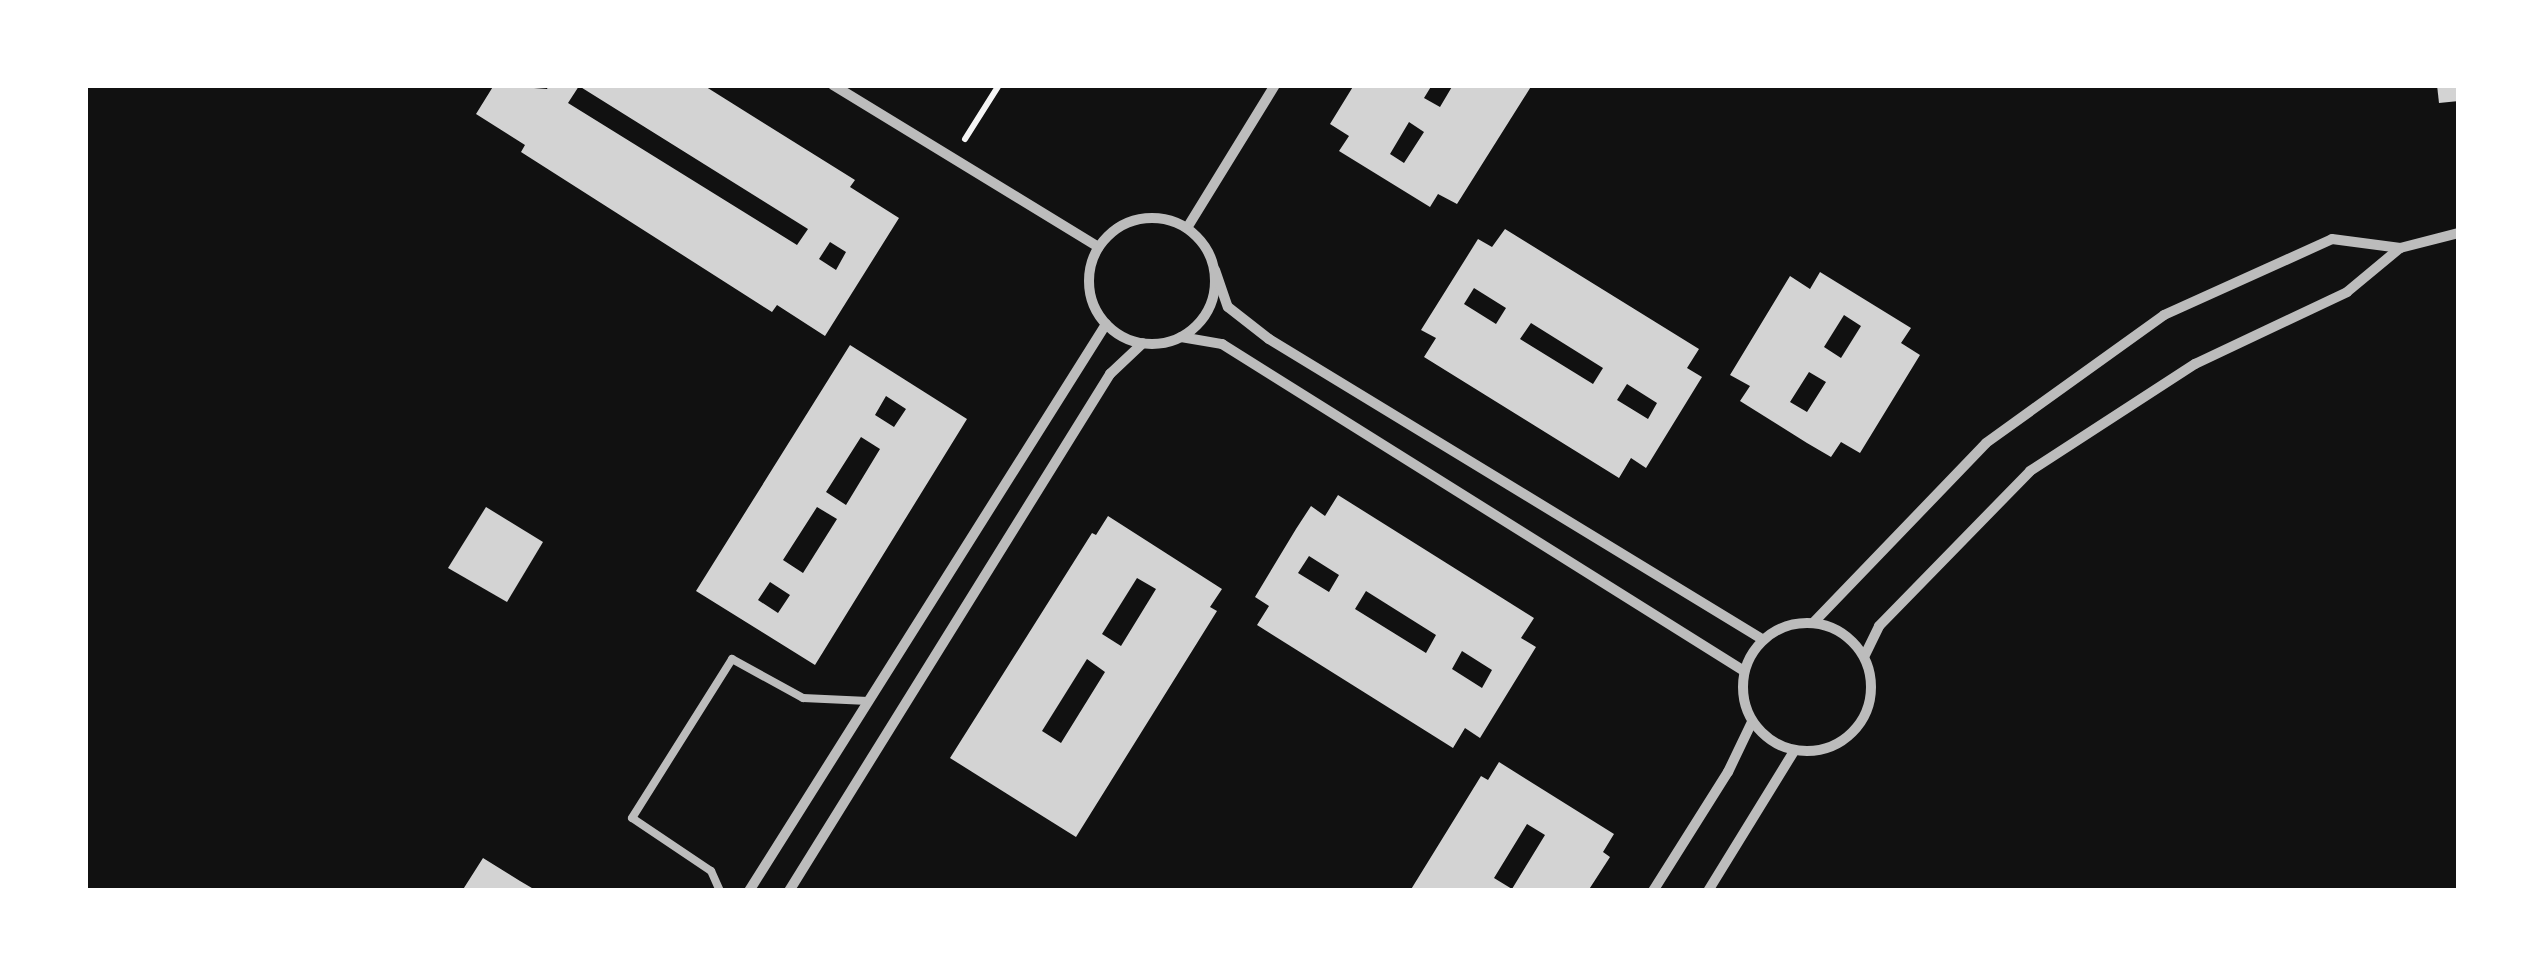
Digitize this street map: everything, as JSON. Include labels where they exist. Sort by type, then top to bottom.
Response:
[{"type":"street","points":[[833,85],[1098,247]]},
{"type":"street","points":[[1187,228],[1275,85]]},
{"type":"street","points":[[1143,344],[1106,324],[1094,306],[1089,286],[1098,247],[1111,232],[1138,220],[1168,219],[1187,228],[1209,254],[1228,307],[1269,339],[1762,639]]},
{"type":"street","points":[[1814,622],[1986,442],[2164,314],[2332,240],[2400,248],[2459,233]]},
{"type":"street","points":[[1865,655],[1879,626],[2030,471],[2195,364],[2347,292],[2400,248]]},
{"type":"street","points":[[1181,337],[1209,309],[1215,270]]},
{"type":"street","points":[[749,891],[1106,324]]},
{"type":"street","points":[[789,891],[1110,374],[1143,344],[1181,337],[1222,344],[1744,671]]},
{"type":"street","points":[[1814,622],[1844,632],[1865,655],[1872,683],[1868,712],[1850,736],[1823,750],[1794,750],[1770,740],[1752,722],[1743,698],[1744,671],[1762,639],[1786,625],[1814,622]]},
{"type":"street","points":[[1653,891],[1728,772],[1752,722]]},
{"type":"street","points":[[1708,891],[1794,750]]},
{"type":"lane","points":[[720,891],[711,871],[632,818],[732,660],[802,698],[868,702]]},
{"type":"path","points":[[952,158],[999,85]]},
{"type":"building","points":[[494,85],[547,89],[549,85],[703,85],[855,180],[850,187],[899,218],[825,336],[777,305],[772,312],[521,152],[525,145],[476,114]],"holes":[[[579,86],[808,229],[797,245],[568,103]],[[830,242],[846,252],[836,270],[819,259]]]},
{"type":"building","points":[[1354,85],[1432,85],[1424,98],[1440,107],[1453,85],[1532,85],[1457,204],[1438,194],[1430,207],[1339,151],[1349,136],[1330,124]],"holes":[[[1409,122],[1424,132],[1404,163],[1390,154]]]},
{"type":"building","points":[[2437,85],[2459,85],[2459,101],[2439,103]]},
{"type":"building","points":[[1505,229],[1699,349],[1687,368],[1702,377],[1646,468],[1631,458],[1619,478],[1424,357],[1436,338],[1421,330],[1478,239],[1492,247]],"holes":[[[1474,288],[1506,308],[1496,324],[1464,304]],[[1531,323],[1603,368],[1593,384],[1520,339]],[[1627,384],[1657,403],[1648,419],[1617,400]]]},
{"type":"building","points":[[1820,272],[1911,328],[1901,343],[1920,355],[1860,453],[1841,442],[1831,457],[1807,443],[1740,401],[1750,386],[1730,375],[1790,276],[1810,289]],"holes":[[[1844,315],[1861,326],[1841,358],[1824,347]],[[1809,372],[1826,382],[1807,412],[1790,402]]]},
{"type":"building","points":[[850,345],[967,419],[815,665],[696,591]],"holes":[[[886,396],[906,409],[894,427],[875,415]],[[861,437],[880,449],[846,505],[826,492]],[[817,507],[837,519],[803,573],[783,560]],[[770,582],[790,595],[778,613],[758,600]]]},
{"type":"building","points":[[1338,495],[1534,618],[1521,638],[1536,647],[1480,738],[1465,728],[1453,748],[1257,625],[1269,606],[1255,597],[1296,529],[1311,506],[1325,516]],"holes":[[[1309,556],[1339,575],[1329,592],[1298,573]],[[1366,591],[1436,635],[1426,653],[1355,609]],[[1462,651],[1492,670],[1482,688],[1452,669]]]},
{"type":"building","points":[[486,507],[543,542],[507,602],[448,568]]},
{"type":"building","points":[[1108,516],[1222,589],[1210,607],[1217,611],[1076,837],[950,758],[1092,533],[1096,535]],"holes":[[[1137,578],[1156,589],[1121,646],[1102,634]],[[1087,659],[1105,672],[1061,743],[1042,731]]]},
{"type":"building","points":[[1499,762],[1614,834],[1603,852],[1610,857],[1588,891],[1410,891],[1481,776],[1488,780]],"holes":[[[1527,824],[1545,835],[1512,889],[1494,878]]]},
{"type":"building","points":[[483,858],[520,881],[537,891],[462,891]]}]
